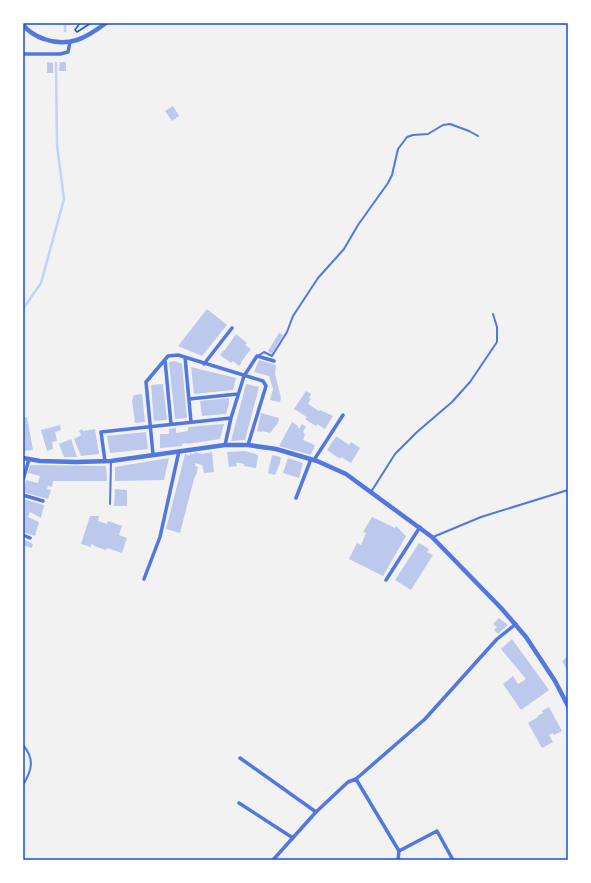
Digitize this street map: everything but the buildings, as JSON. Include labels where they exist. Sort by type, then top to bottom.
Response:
[{"type":"street","points":[[23,25],[29,32],[39,37],[51,41],[70,42],[92,33],[106,23]]},
{"type":"street","points":[[23,54],[60,54],[68,52],[70,42]]},
{"type":"street","points":[[204,364],[232,328]]},
{"type":"street","points":[[153,454],[146,382],[164,359],[168,356],[178,355],[263,381],[266,386],[248,445]]},
{"type":"street","points":[[225,445],[231,418],[244,376],[257,356],[274,361]]},
{"type":"street","points":[[185,357],[191,422]]},
{"type":"street","points":[[164,359],[171,424]]},
{"type":"street","points":[[189,398],[238,394]]},
{"type":"street","points":[[296,498],[312,460],[343,415]]},
{"type":"street","points":[[105,461],[101,432],[231,418]]},
{"type":"street","points":[[23,458],[76,462],[111,461],[225,445],[248,445],[276,449],[312,460],[346,474],[432,537],[502,609],[526,637],[555,681],[568,706]]},
{"type":"street","points":[[144,579],[160,536],[179,451]]},
{"type":"street","points":[[23,480],[29,459]]},
{"type":"street","points":[[23,495],[43,502]]},
{"type":"street","points":[[386,580],[420,527]]},
{"type":"street","points":[[23,535],[30,538]]},
{"type":"street","points":[[273,860],[316,812],[348,782],[356,779],[425,719],[497,639],[516,624]]},
{"type":"street","points":[[240,758],[316,812]]},
{"type":"street","points":[[356,779],[399,851],[398,860]]},
{"type":"street","points":[[239,803],[293,838]]},
{"type":"street","points":[[399,851],[437,831],[453,860]]},
{"type":"lane","points":[[257,356],[264,352],[272,356],[287,332],[293,316],[318,278],[344,249],[358,225],[388,183],[392,175],[398,149],[407,137],[428,134],[443,125],[450,124],[469,130],[478,136]]},
{"type":"lane","points":[[371,492],[395,454],[417,432],[452,402],[470,382],[497,342],[497,327],[494,314]]},
{"type":"lane","points":[[110,504],[111,461]]},
{"type":"lane","points":[[432,537],[481,517],[568,490]]},
{"type":"lane","points":[[23,745],[30,756],[31,768],[30,774],[23,785]]},
{"type":"path","points":[[80,23],[75,30],[77,32],[91,23]]},
{"type":"waterway","points":[[65,23],[65,31]]},
{"type":"waterway","points":[[23,309],[41,283],[64,199],[57,145],[56,63]]}]
